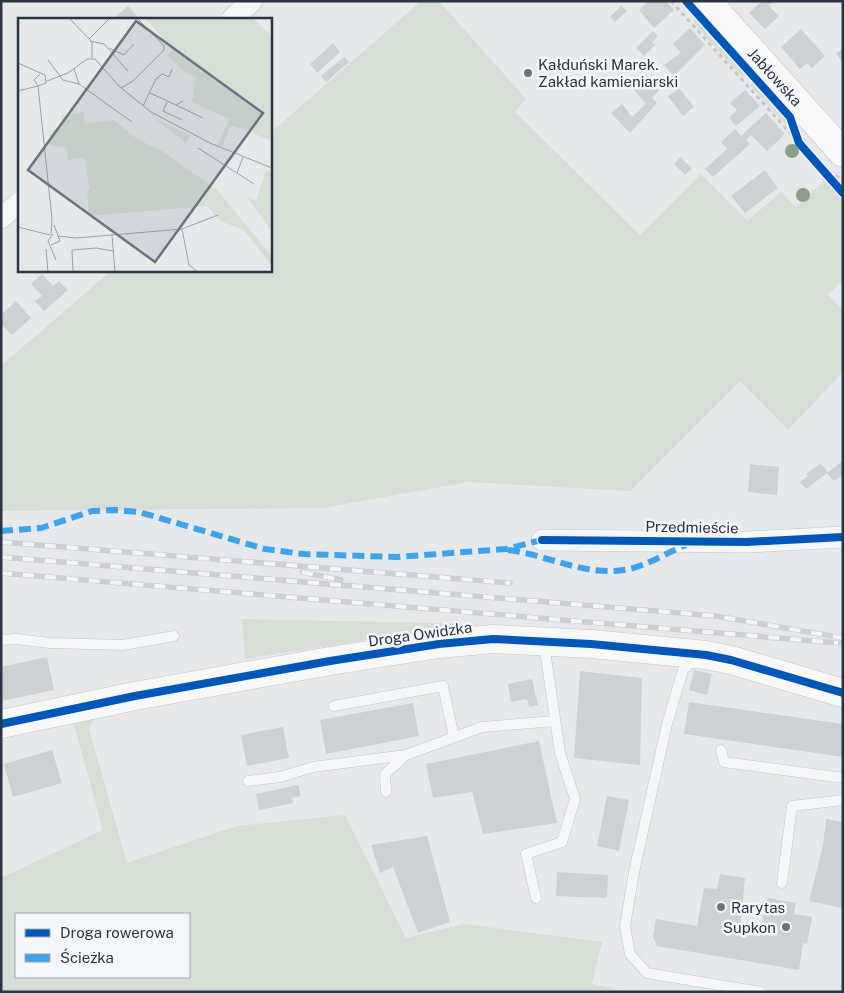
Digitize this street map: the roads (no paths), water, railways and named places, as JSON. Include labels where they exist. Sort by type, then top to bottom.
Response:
[{"type":"street","points":[[233,18],[252,1]]},
{"type":"street","name":"Jabłowska","points":[[707,1],[837,162]]},
{"type":"street","points":[[1,218],[18,204]]},
{"type":"street","name":"Przedmieście","points":[[542,540],[747,542],[843,537]]},
{"type":"street","name":"Droga Owidzka","points":[[1,724],[135,696],[439,644],[493,639],[698,655],[731,660],[843,693]]},
{"type":"lane","points":[[1,640],[16,639],[50,643],[123,645],[174,636]]},
{"type":"lane","points":[[536,898],[526,854],[562,842],[575,799],[560,753],[544,642]]},
{"type":"lane","points":[[698,655],[683,670],[668,724],[634,872],[625,926],[630,954],[647,973],[761,992]]},
{"type":"lane","points":[[334,706],[443,686],[454,737]]},
{"type":"lane","points":[[248,781],[280,777],[313,767],[406,755],[482,727],[555,721]]},
{"type":"lane","points":[[721,750],[724,762],[843,778]]},
{"type":"lane","points":[[386,792],[385,774],[406,755]]},
{"type":"lane","points":[[782,883],[792,806],[843,800]]},
{"type":"railway","points":[[1,542],[510,583]]},
{"type":"railway","points":[[1,557],[716,616],[843,638]]},
{"type":"railway","points":[[302,572],[341,580]]},
{"type":"railway","points":[[1,573],[838,643]]},
{"type":"place","name":"Kałduński Marek. Zakład kamieniarski","points":[[528,73]]},
{"type":"place","name":"Rarytas","points":[[721,907]]},
{"type":"place","name":"Supkon","points":[[786,927]]}]
